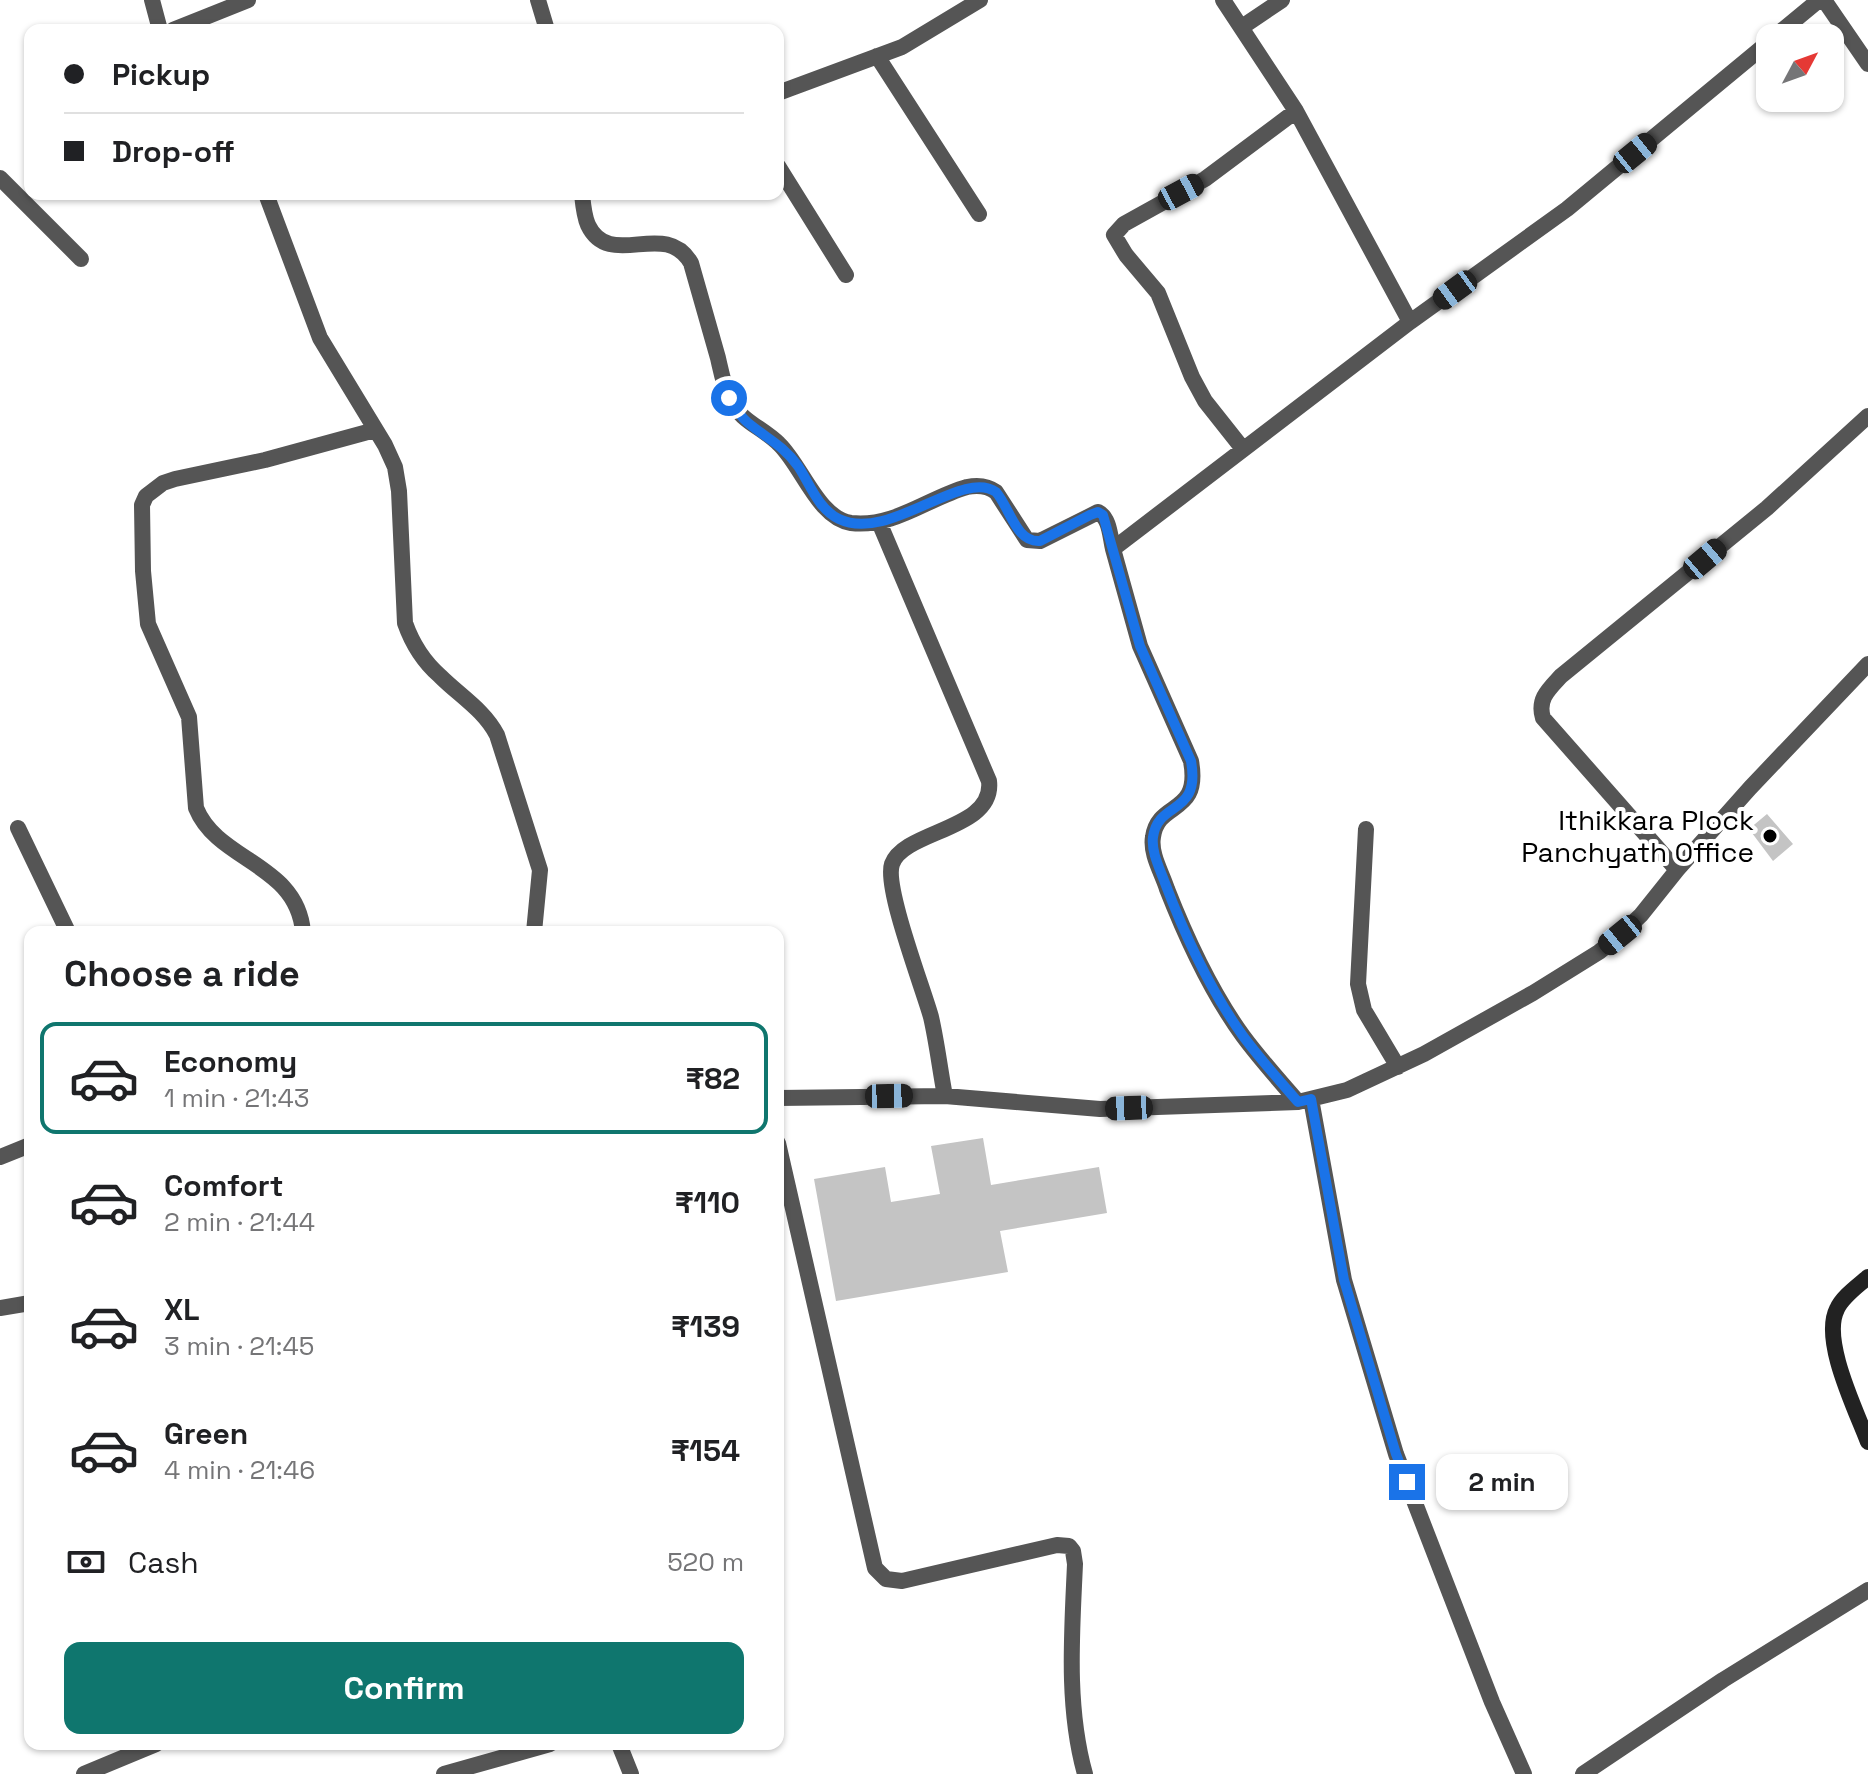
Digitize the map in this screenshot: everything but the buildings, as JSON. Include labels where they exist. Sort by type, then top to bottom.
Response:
[{"type":"street","points":[[152,0],[158,24]]},
{"type":"street","points":[[188,24],[248,0]]},
{"type":"street","points":[[538,0],[545,24]]},
{"type":"street","points":[[784,91],[902,47],[980,0]]},
{"type":"street","points":[[1223,0],[1296,111],[1410,322]]},
{"type":"street","points":[[1242,27],[1282,0]]},
{"type":"street","points":[[1791,24],[1822,0],[1868,64]]},
{"type":"street","points":[[1113,549],[1410,322],[1567,209],[1756,52]]},
{"type":"street","points":[[877,56],[979,214]]},
{"type":"street","points":[[1243,449],[1205,401],[1186,364],[1158,293],[1126,255],[1114,235],[1124,224],[1205,179],[1296,111]]},
{"type":"street","points":[[784,176],[846,275]]},
{"type":"street","points":[[0,178],[81,259]]},
{"type":"street","points":[[268,200],[320,338],[395,467],[399,491],[405,623],[415,645],[438,675],[491,722],[497,735],[540,870],[535,926]]},
{"type":"street","points":[[583,200],[588,226],[607,243],[619,246],[672,244],[686,254],[729,398],[745,421],[777,442],[797,465],[824,509],[838,519],[851,523],[879,522],[967,487],[979,486],[990,487],[996,492],[1027,540],[1040,541],[1098,512],[1103,515],[1140,646],[1191,761],[1194,780],[1190,793],[1156,825],[1152,839],[1155,856],[1181,923],[1211,983],[1242,1034],[1304,1100],[1344,1280],[1396,1454],[1492,1702],[1524,1774]]},
{"type":"street","points":[[1677,870],[1543,718],[1540,708],[1543,698],[1561,676],[1767,508],[1868,416]]},
{"type":"street","points":[[301,926],[296,905],[284,885],[216,835],[201,820],[196,808],[189,717],[148,624],[142,505],[152,490],[175,479],[265,460],[375,430]]},
{"type":"street","points":[[879,522],[989,781],[987,795],[974,812],[962,822],[900,853],[891,868],[895,895],[931,1019],[945,1096]]},
{"type":"street","points":[[784,1098],[945,1096],[1100,1109],[1304,1100],[1347,1090],[1398,1067],[1521,1000],[1599,952],[1641,915],[1750,788],[1868,664]]},
{"type":"street","points":[[18,828],[65,926]]},
{"type":"street","points":[[1366,829],[1358,984],[1364,1010],[1398,1067]]},
{"type":"street","points":[[0,1157],[24,1147]]},
{"type":"street","points":[[784,1169],[875,1568],[886,1579],[902,1581],[1057,1545],[1069,1546],[1075,1564],[1073,1675],[1078,1750],[1085,1774]]},
{"type":"street","points":[[1868,1277],[1837,1309],[1833,1326],[1834,1348],[1868,1442]]},
{"type":"street","points":[[0,1308],[24,1304]]},
{"type":"street","points":[[1583,1774],[1723,1680],[1868,1590]]},
{"type":"street","points":[[84,1774],[142,1750]]},
{"type":"street","points":[[444,1774],[529,1750]]},
{"type":"street","points":[[621,1750],[631,1774]]},
{"type":"place","name":"Ithikkara Plock Panchyath Office","points":[[1770,836]]},
{"type":"route","points":[[729,398],[745,421],[777,442],[797,465],[824,509],[838,519],[851,523],[879,522],[967,487],[979,486],[990,487],[996,492],[1023,537],[1033,542],[1090,515],[1098,512],[1103,515],[1140,646],[1191,761],[1194,780],[1190,793],[1156,825],[1152,839],[1155,856],[1181,923],[1231,1018],[1298,1102],[1311,1099],[1344,1280],[1407,1482]]}]
